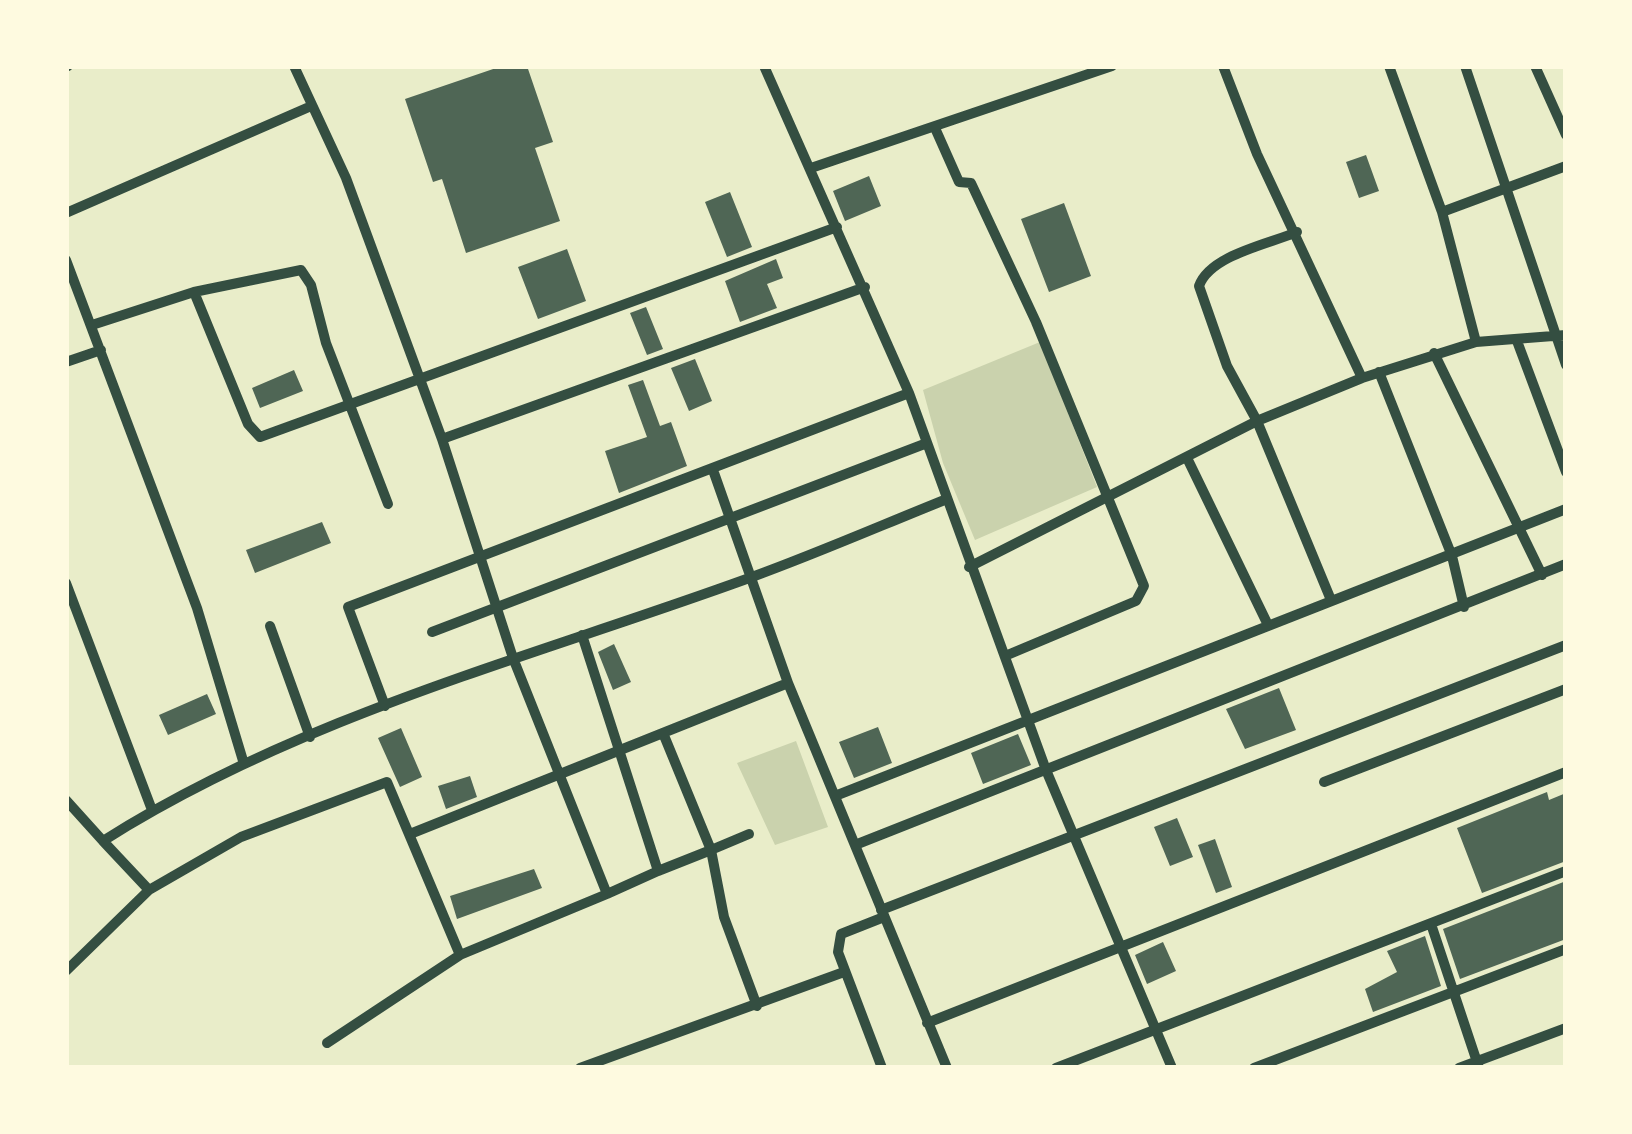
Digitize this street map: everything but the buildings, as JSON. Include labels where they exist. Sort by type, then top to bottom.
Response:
[{"type":"street","points":[[295,66],[309,106],[346,178],[416,380],[442,439],[513,658],[607,894]]},
{"type":"street","points":[[811,168],[1109,66]]},
{"type":"street","points":[[1223,66],[1257,154],[1362,378]]},
{"type":"street","points":[[1389,66],[1442,212],[1476,342]]},
{"type":"street","points":[[1465,66],[1560,335],[1566,364]]},
{"type":"street","points":[[1535,66],[1566,133]]},
{"type":"street","points":[[767,67],[909,393],[1046,770],[1172,1068]]},
{"type":"street","points":[[66,213],[309,106]]},
{"type":"street","points":[[935,128],[959,182],[971,183],[1144,586],[1141,597],[1005,656]]},
{"type":"street","points":[[1442,212],[1566,166]]},
{"type":"street","points":[[194,292],[254,432],[273,435],[837,227]]},
{"type":"street","points":[[1297,232],[1220,263],[1203,275],[1199,286],[1227,366],[1257,421],[1331,600]]},
{"type":"street","points":[[66,260],[197,608],[244,764]]},
{"type":"street","points":[[92,326],[194,292],[301,270],[311,285],[326,343],[388,503]]},
{"type":"street","points":[[442,439],[865,287]]},
{"type":"street","points":[[969,567],[1257,421],[1362,378],[1476,342],[1560,335]]},
{"type":"street","points":[[1517,341],[1562,448],[1566,472]]},
{"type":"street","points":[[66,362],[101,350]]},
{"type":"street","points":[[1434,353],[1542,575]]},
{"type":"street","points":[[1379,372],[1452,556],[1464,607]]},
{"type":"street","points":[[385,706],[348,607],[909,393]]},
{"type":"street","points":[[431,632],[927,443]]},
{"type":"street","points":[[1187,460],[1268,625]]},
{"type":"street","points":[[713,470],[788,683],[947,1068]]},
{"type":"street","points":[[103,841],[152,810],[310,736],[513,658],[754,577],[947,499]]},
{"type":"street","points":[[835,796],[1566,509]]},
{"type":"street","points":[[855,844],[1566,564]]},
{"type":"street","points":[[66,583],[152,810]]},
{"type":"street","points":[[270,626],[310,736]]},
{"type":"street","points":[[582,635],[658,871]]},
{"type":"street","points":[[882,1068],[844,972],[838,952],[841,934],[1076,834],[1566,645]]},
{"type":"street","points":[[410,834],[788,683]]},
{"type":"street","points":[[1324,782],[1566,689]]},
{"type":"street","points":[[663,733],[711,850],[724,917],[757,1006]]},
{"type":"street","points":[[927,1023],[1566,772]]},
{"type":"street","points":[[66,970],[148,890],[228,843],[381,782],[391,786],[460,955]]},
{"type":"street","points":[[66,800],[148,890]]},
{"type":"street","points":[[327,1043],[460,955],[749,834]]},
{"type":"street","points":[[1056,1068],[1566,871]]},
{"type":"street","points":[[1431,924],[1478,1065]]},
{"type":"street","points":[[1254,1068],[1566,949]]},
{"type":"street","points":[[584,1067],[844,972]]},
{"type":"street","points":[[1459,1068],[1478,1065],[1566,1028]]},
{"type":"green space","points":[[1040,342],[1097,487],[975,540],[943,463],[923,390]]},
{"type":"green space","points":[[796,741],[828,827],[775,845],[737,763]]}]
